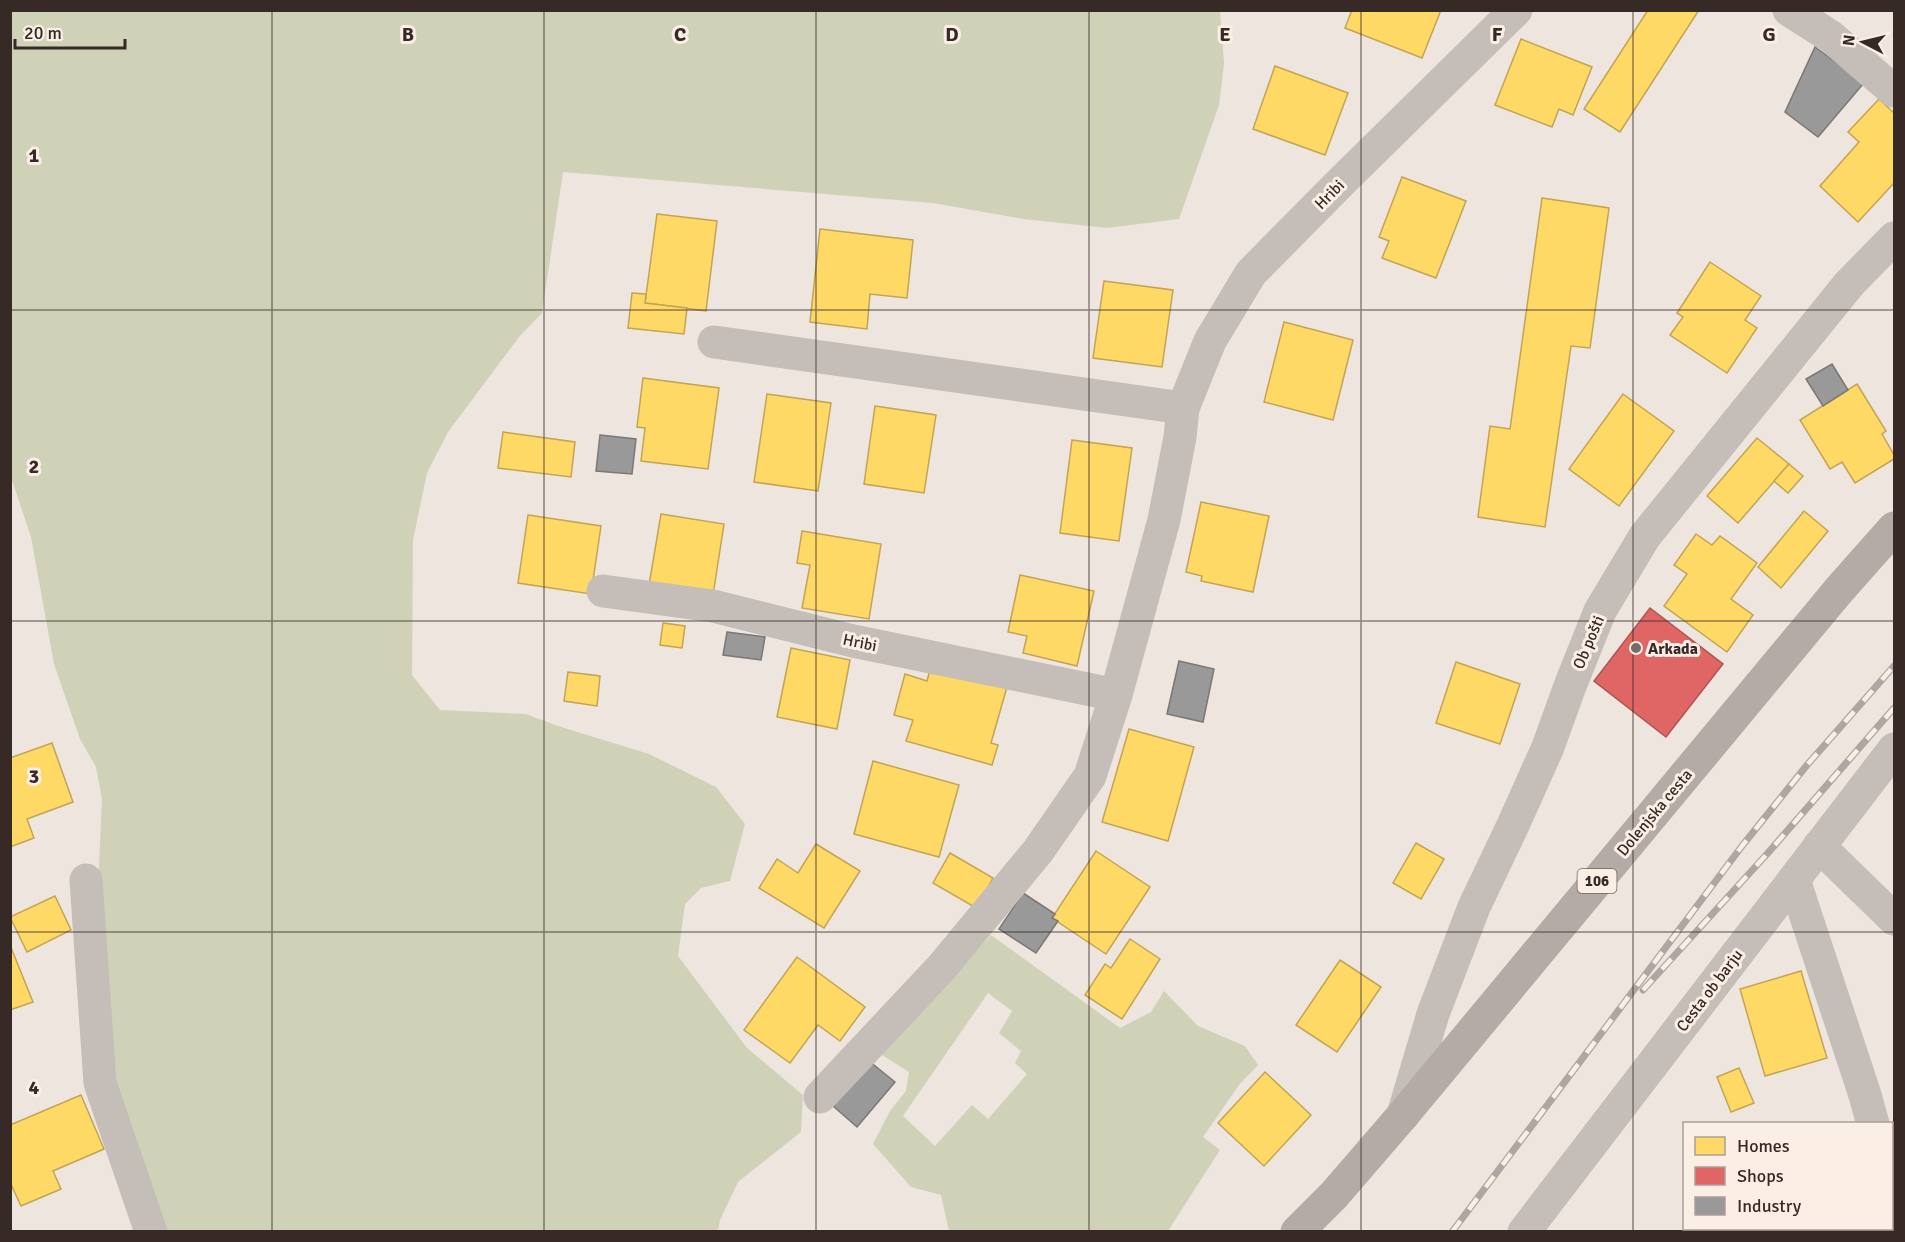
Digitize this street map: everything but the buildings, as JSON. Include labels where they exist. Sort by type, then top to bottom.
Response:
[{"type":"main road","name":"Dolenjska cesta","points":[[1297,1232],[1334,1195],[1403,1115],[1831,599],[1894,528]]},
{"type":"street","name":"Hribi","points":[[820,1097],[942,967],[1038,851],[1090,776],[1116,695],[1164,520],[1180,437],[1183,408],[1210,341],[1251,273],[1516,10]]},
{"type":"street","points":[[1789,10],[1835,23],[1894,91]]},
{"type":"street","name":"Ob pošti","points":[[1403,1115],[1433,1014],[1474,907],[1548,747],[1600,611],[1645,536],[1849,284],[1894,238]]},
{"type":"street","points":[[714,342],[1183,408]]},
{"type":"street","name":"Hribi","points":[[603,591],[713,606],[853,641],[1116,695]]},
{"type":"street","name":"Cesta ob barju","points":[[1524,1232],[1894,749]]},
{"type":"street","points":[[1819,846],[1894,920]]},
{"type":"street","points":[[86,880],[99,1083],[151,1232]]},
{"type":"street","points":[[1794,880],[1872,1122]]},
{"type":"green space","points":[[10,11],[1220,11],[1224,63],[1219,105],[1179,219],[1107,228],[1023,219],[933,203],[563,172],[542,313],[519,337],[448,432],[427,473],[413,540],[412,675],[440,710],[526,714],[649,754],[716,787],[745,824],[730,881],[701,888],[685,904],[678,956],[747,1048],[803,1095],[801,1132],[738,1182],[720,1220],[718,1231],[158,1231],[109,1069],[95,954],[102,799],[96,767],[80,739],[54,664],[31,537],[11,477]]},
{"type":"green space","points":[[991,935],[1120,1028],[1151,1012],[1164,991],[1198,1026],[1245,1046],[1258,1065],[1239,1085],[1203,1137],[1220,1150],[1168,1231],[949,1231],[941,1195],[911,1187],[873,1144],[890,1111],[906,1091],[909,1072],[882,1055],[910,1021]],"holes":[[[988,993],[1012,1011],[999,1033],[1021,1051],[1015,1063],[1027,1074],[988,1119],[972,1105],[935,1146],[903,1116]]]},
{"type":"water","points":[[1706,1230],[1819,1231],[1707,1232]]},
{"type":"railway","points":[[1452,1232],[1742,846],[1807,765],[1894,666]]},
{"type":"railway","points":[[1643,990],[1767,854],[1894,708]]},
{"type":"place","name":"Arkada","points":[[1636,648]]}]
